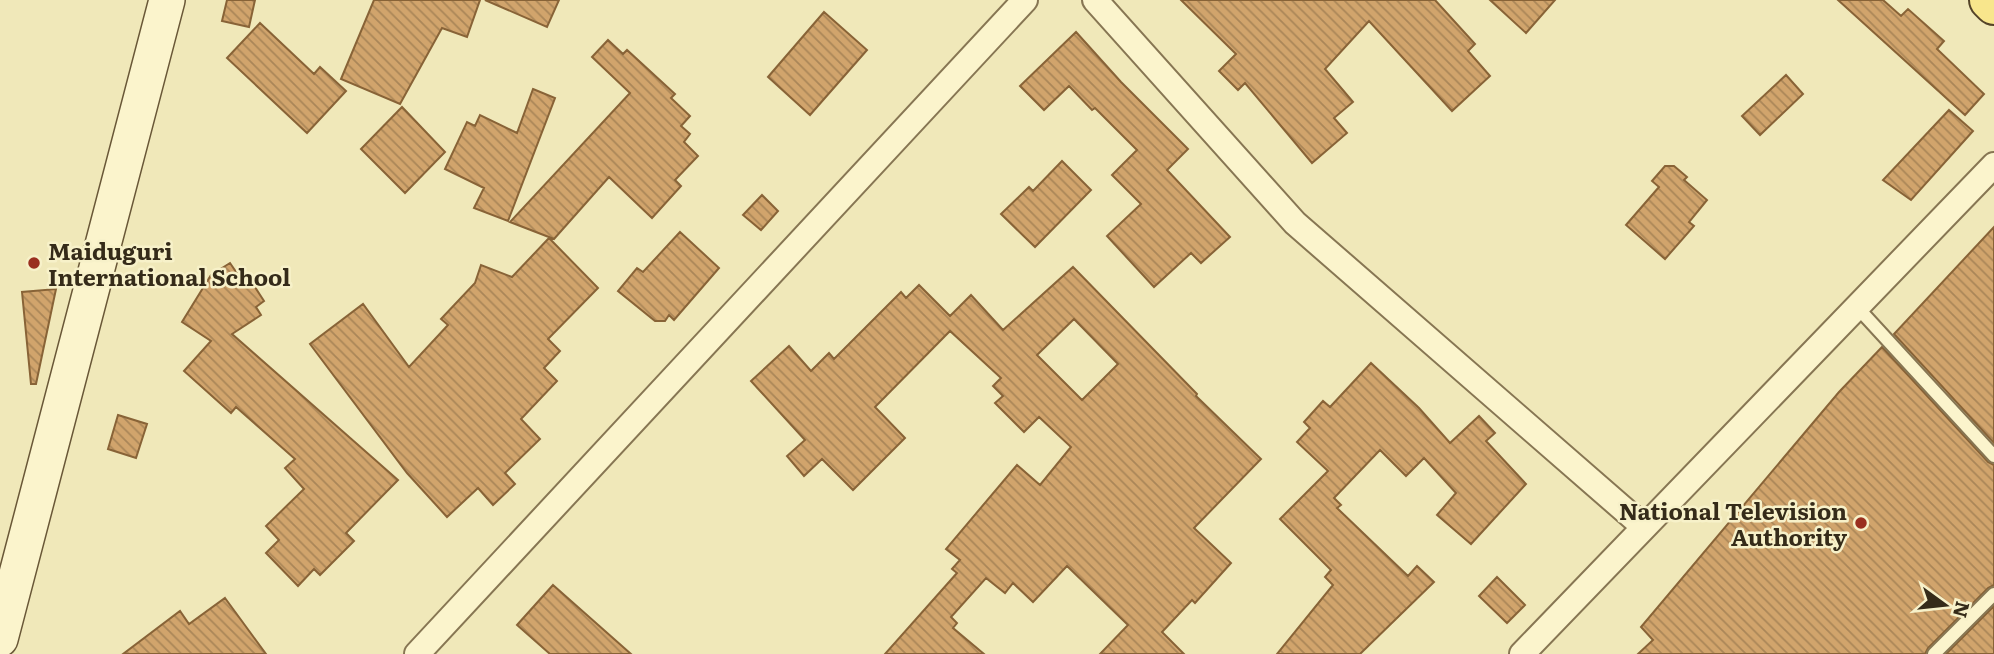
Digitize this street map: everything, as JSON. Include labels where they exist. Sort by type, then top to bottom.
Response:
[{"type":"main road","points":[[1989,0],[1994,5]]},
{"type":"street","points":[[0,639],[167,0]]},
{"type":"street","points":[[418,654],[1025,0]]},
{"type":"street","points":[[1095,0],[1296,223],[1644,527]]},
{"type":"street","points":[[1521,654],[1994,165]]},
{"type":"lane","points":[[1857,307],[1994,456]]},
{"type":"lane","points":[[1934,654],[1994,594]]},
{"type":"building","points":[[227,0],[255,0],[249,27],[222,21]]},
{"type":"building","points":[[374,0],[480,0],[467,37],[442,28],[400,104],[341,79]]},
{"type":"building","points":[[485,0],[559,0],[547,27]]},
{"type":"building","points":[[1181,0],[1435,0],[1475,44],[1468,51],[1490,76],[1452,111],[1369,21],[1325,69],[1353,102],[1334,118],[1347,133],[1312,163],[1245,83],[1238,90],[1219,71],[1236,54]]},
{"type":"building","points":[[1490,0],[1555,0],[1526,33]]},
{"type":"building","points":[[1838,0],[1883,0],[1901,16],[1908,9],[1944,41],[1937,49],[1984,94],[1965,115]]},
{"type":"building","points":[[824,12],[867,50],[810,115],[768,77]]},
{"type":"building","points":[[260,23],[314,74],[320,67],[346,91],[307,133],[227,58]]},
{"type":"building","points":[[1076,32],[1188,149],[1167,170],[1230,237],[1201,263],[1191,253],[1154,287],[1107,236],[1141,204],[1112,175],[1137,150],[1069,86],[1044,110],[1020,86]]},
{"type":"building","points":[[608,40],[623,54],[627,50],[675,94],[671,98],[690,116],[681,126],[690,134],[684,142],[698,156],[675,180],[681,186],[652,218],[609,177],[554,239],[510,222],[630,93],[592,57]]},
{"type":"building","points":[[1786,75],[1803,94],[1760,135],[1742,116]]},
{"type":"building","points":[[533,89],[555,98],[508,221],[474,208],[484,188],[445,169],[467,122],[475,126],[480,115],[517,133]]},
{"type":"building","points":[[402,107],[445,152],[405,193],[361,149]]},
{"type":"building","points":[[1949,110],[1973,131],[1911,200],[1883,180]]},
{"type":"building","points":[[1062,161],[1091,190],[1035,247],[1001,214],[1029,187],[1033,191]]},
{"type":"building","points":[[1665,166],[1674,166],[1687,177],[1684,180],[1707,200],[1689,222],[1694,226],[1665,259],[1626,225],[1659,187],[1652,181]]},
{"type":"building","points":[[762,195],[778,211],[761,230],[743,215]]},
{"type":"building","points":[[1994,227],[1994,443],[1894,334]]},
{"type":"building","points":[[680,232],[719,268],[674,320],[669,315],[665,321],[655,321],[618,291],[637,268],[643,272]]},
{"type":"building","points":[[549,238],[598,288],[548,339],[560,351],[544,368],[557,381],[521,419],[540,439],[505,473],[515,484],[493,505],[478,488],[447,517],[407,473],[310,344],[363,304],[409,367],[448,325],[441,319],[475,283],[481,265],[512,277]]},
{"type":"building","points":[[230,263],[245,285],[251,281],[264,301],[256,307],[261,315],[232,334],[398,480],[346,533],[354,541],[320,575],[314,569],[298,586],[266,553],[279,540],[266,526],[304,489],[285,468],[295,459],[236,407],[231,413],[184,371],[211,341],[182,322],[211,275]]},
{"type":"building","points":[[1073,267],[1197,394],[1196,396],[1261,459],[1194,528],[1231,563],[1195,603],[1192,600],[1162,632],[1184,654],[1100,654],[1128,625],[1067,566],[1033,602],[1013,583],[1005,593],[986,578],[951,617],[957,623],[953,628],[984,654],[885,654],[957,573],[952,569],[960,560],[946,549],[1017,465],[1040,485],[1071,447],[1039,417],[1024,432],[995,403],[1003,396],[993,386],[1001,378],[950,331],[875,407],[905,438],[853,490],[822,459],[804,476],[787,456],[805,440],[751,381],[789,346],[811,371],[829,353],[834,359],[901,292],[906,298],[919,285],[950,316],[971,295],[1003,330]],"holes":[[[1074,319],[1118,364],[1082,400],[1037,355]]]},
{"type":"building","points":[[56,289],[36,384],[31,384],[22,292]]},
{"type":"building","name":"National Television Authority","points":[[1882,347],[1988,462],[1994,465],[1994,585],[1928,648],[1925,654],[1638,654],[1653,640],[1641,627],[1839,392]]},
{"type":"building","points":[[1371,363],[1419,408],[1450,443],[1479,416],[1495,433],[1486,441],[1526,484],[1471,544],[1437,515],[1456,493],[1424,458],[1406,476],[1380,450],[1334,498],[1341,505],[1337,508],[1408,576],[1417,566],[1434,582],[1360,654],[1277,654],[1333,585],[1325,577],[1331,570],[1280,519],[1328,471],[1297,442],[1310,428],[1304,422],[1323,401],[1330,407]]},
{"type":"building","points":[[118,415],[147,424],[136,458],[108,449]]},
{"type":"building","points":[[1497,577],[1525,605],[1507,623],[1479,596]]},
{"type":"building","points":[[553,585],[631,654],[550,654],[517,625]]},
{"type":"building","points":[[225,598],[266,654],[123,654],[180,611],[189,624]]},
{"type":"building","points":[[1994,606],[1994,654],[1946,654]]},
{"type":"place","name":"Maiduguri International School","points":[[34,263]]},
{"type":"place","name":"National Television Authority","points":[[1861,523]]}]
